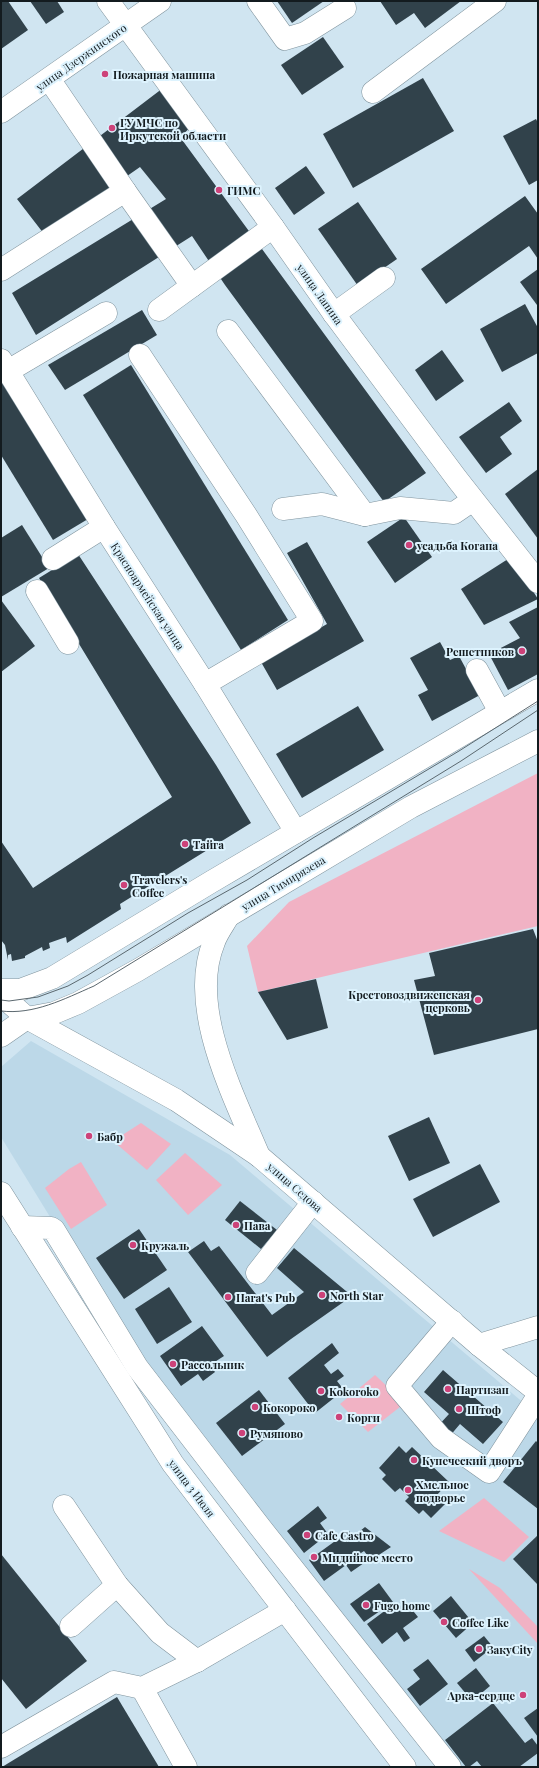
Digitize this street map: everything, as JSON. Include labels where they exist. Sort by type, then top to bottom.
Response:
[{"type":"street","name":"улица Лапина","points":[[108,1],[273,226],[334,314],[473,500],[536,575]]},
{"type":"street","name":"улица Дзержинского","points":[[1,112],[160,1]]},
{"type":"street","points":[[258,1],[285,39],[305,33],[345,8]]},
{"type":"street","points":[[373,92],[495,1]]},
{"type":"street","points":[[49,79],[192,286]]},
{"type":"street","points":[[2,266],[125,191]]},
{"type":"street","points":[[160,310],[273,226]]},
{"type":"street","points":[[334,314],[384,278]]},
{"type":"street","points":[[4,365],[106,313]]},
{"type":"street","points":[[228,332],[365,515]]},
{"type":"street","points":[[140,355],[246,515],[312,621],[205,684]]},
{"type":"street","name":"Красноармейская улица","points":[[4,365],[104,527],[205,684],[296,832]]},
{"type":"street","points":[[283,509],[322,504],[365,515],[400,508],[454,513],[473,500]]},
{"type":"street","points":[[53,559],[104,527]]},
{"type":"street","points":[[37,591],[68,643]]},
{"type":"street","points":[[477,670],[500,712]]},
{"type":"street","points":[[1,990],[20,990],[52,978],[296,832],[538,690]]},
{"type":"street","name":"улица Тимирязева","points":[[27,1018],[54,1013],[78,1004],[411,807],[538,742]]},
{"type":"street","points":[[229,915],[214,942],[208,960],[205,985],[206,1004],[227,1079],[259,1156]]},
{"type":"street","points":[[1,1036],[27,1018],[52,978]]},
{"type":"street","name":"улица Седова","points":[[1,995],[27,1018],[176,1100],[259,1156],[479,1345],[538,1392]]},
{"type":"street","points":[[1,1018],[27,1018]]},
{"type":"street","name":"улица 3 Июля","points":[[2,1198],[173,1464],[405,1767]]},
{"type":"street","points":[[257,1273],[313,1202]]},
{"type":"street","points":[[22,1227],[51,1228],[54,1230],[137,1367],[260,1527],[450,1767]]},
{"type":"street","points":[[452,1321],[397,1386],[441,1438],[489,1472],[538,1396]]},
{"type":"street","points":[[479,1345],[538,1327]]},
{"type":"street","points":[[64,1506],[117,1585],[160,1633],[197,1660]]},
{"type":"street","points":[[70,1626],[117,1585]]},
{"type":"street","points":[[1,1747],[114,1682],[142,1688],[197,1660],[285,1610]]},
{"type":"street","points":[[142,1688],[186,1767]]},
{"type":"shaded area","points":[[538,773],[538,926],[258,992],[247,946],[289,902]]},
{"type":"shaded area","points":[[31,1041],[230,1155],[538,1415],[538,1767],[436,1767],[193,1450],[1,1137],[1,1067]]},
{"type":"shaded area","points":[[141,1123],[171,1144],[147,1170],[113,1141]]},
{"type":"shaded area","points":[[185,1153],[222,1185],[188,1215],[156,1180]]},
{"type":"shaded area","points":[[81,1162],[107,1205],[71,1229],[45,1188],[69,1169]]},
{"type":"shaded area","points":[[375,1375],[405,1403],[368,1432],[340,1404]]},
{"type":"shaded area","points":[[484,1498],[529,1537],[504,1562],[439,1531]]},
{"type":"shaded area","points":[[469,1569],[500,1588],[538,1627],[538,1644]]},
{"type":"building","points":[[1,1],[8,1],[28,30],[1,49]]},
{"type":"building","points":[[30,1],[57,1],[64,12],[46,24]]},
{"type":"building","points":[[277,1],[324,1],[292,23]]},
{"type":"building","points":[[380,1],[461,1],[425,28],[414,13],[396,25]]},
{"type":"building","points":[[323,37],[344,67],[302,95],[281,65]]},
{"type":"building","points":[[423,78],[454,131],[353,188],[323,134]]},
{"type":"building","points":[[167,85],[193,125],[180,137],[426,473],[384,502],[225,285],[192,236],[36,335],[12,293],[166,199],[140,167],[44,234],[17,199]]},
{"type":"building","points":[[536,119],[538,123],[538,180],[529,185],[503,136]]},
{"type":"building","points":[[306,166],[325,193],[294,215],[275,188]]},
{"type":"building","points":[[525,196],[538,214],[538,259],[529,246],[446,304],[421,269]]},
{"type":"building","points":[[358,202],[397,259],[358,286],[318,229]]},
{"type":"building","points":[[538,269],[538,304],[537,305],[520,282]]},
{"type":"building","points":[[525,304],[538,328],[538,353],[502,372],[480,329]]},
{"type":"building","points":[[142,310],[157,335],[65,390],[48,365]]},
{"type":"building","points":[[442,350],[464,381],[436,401],[415,370]]},
{"type":"building","points":[[131,365],[288,620],[241,650],[83,395]]},
{"type":"building","points":[[1,377],[88,519],[53,540],[1,455]]},
{"type":"building","points":[[509,402],[522,421],[500,437],[512,454],[486,473],[459,437]]},
{"type":"building","points":[[538,469],[538,539],[505,494]]},
{"type":"building","points":[[404,517],[432,557],[395,583],[367,542]]},
{"type":"building","points":[[22,525],[49,568],[1,597],[1,538]]},
{"type":"building","points":[[307,542],[364,641],[277,690],[261,662],[327,624],[287,553]]},
{"type":"building","points":[[78,554],[216,765],[251,823],[120,904],[121,909],[67,943],[66,937],[49,943],[50,948],[43,951],[42,947],[25,956],[25,958],[12,961],[11,954],[8,955],[8,960],[5,945],[1,940],[1,841],[33,888],[172,797],[39,578]]},
{"type":"building","points":[[511,557],[538,599],[484,625],[461,589]]},
{"type":"building","points":[[1,600],[35,646],[1,672]]},
{"type":"building","points":[[538,607],[538,674],[508,690],[489,654],[520,638],[509,622]]},
{"type":"building","points":[[440,642],[450,660],[459,656],[480,695],[432,721],[418,695],[428,690],[410,658]]},
{"type":"building","points":[[358,706],[384,750],[302,798],[276,754]]},
{"type":"building","name":"Крестовоздвиженская церковь","points":[[533,929],[538,942],[538,1029],[434,1055],[414,980],[435,976],[429,953]]},
{"type":"building","points":[[316,979],[328,1028],[287,1040],[258,992]]},
{"type":"building","points":[[429,1117],[450,1163],[409,1181],[388,1136]]},
{"type":"building","points":[[480,1164],[500,1202],[433,1237],[413,1199]]},
{"type":"building","points":[[240,1201],[277,1230],[261,1249],[225,1220]]},
{"type":"building","points":[[139,1229],[167,1270],[124,1299],[96,1258]]},
{"type":"building","points":[[204,1241],[211,1251],[219,1246],[272,1315],[304,1292],[277,1268],[294,1248],[352,1296],[267,1357],[188,1252]]},
{"type":"building","points":[[169,1287],[192,1322],[157,1344],[135,1309]]},
{"type":"building","points":[[202,1326],[224,1356],[210,1365],[215,1372],[203,1381],[198,1374],[181,1386],[160,1356]]},
{"type":"building","points":[[332,1343],[339,1353],[324,1365],[331,1374],[338,1369],[344,1376],[337,1381],[344,1390],[315,1413],[288,1378]]},
{"type":"building","points":[[443,1370],[503,1422],[483,1444],[460,1424],[449,1437],[437,1427],[449,1414],[424,1392]]},
{"type":"building","points":[[259,1390],[285,1424],[242,1456],[216,1423]]},
{"type":"building","points":[[536,1441],[538,1443],[538,1509],[503,1482]]},
{"type":"building","points":[[399,1446],[406,1453],[412,1447],[449,1482],[436,1496],[445,1504],[431,1518],[423,1510],[419,1514],[405,1501],[409,1497],[400,1488],[395,1492],[382,1479],[386,1475],[379,1468]]},
{"type":"building","points":[[318,1506],[327,1518],[320,1523],[328,1534],[304,1553],[287,1531]]},
{"type":"building","points":[[365,1527],[391,1547],[371,1560],[364,1551],[358,1555],[364,1563],[351,1572],[346,1565],[324,1581],[309,1560],[349,1531],[354,1536]]},
{"type":"building","points":[[538,1535],[538,1585],[513,1559]]},
{"type":"building","points":[[1,1554],[87,1661],[26,1709],[1,1678]]},
{"type":"building","points":[[379,1583],[393,1602],[364,1622],[350,1604]]},
{"type":"building","points":[[451,1596],[473,1623],[456,1638],[433,1611]]},
{"type":"building","points":[[406,1602],[418,1617],[403,1628],[410,1638],[404,1642],[397,1632],[382,1644],[367,1624],[394,1604],[397,1608]]},
{"type":"building","name":"ЗакуCity","points":[[484,1636],[493,1647],[474,1662],[465,1650]]},
{"type":"building","points":[[428,1659],[448,1684],[420,1706],[407,1689],[420,1679],[413,1670]]},
{"type":"building","points":[[476,1668],[490,1686],[472,1701],[457,1683]]},
{"type":"building","points":[[117,1697],[159,1767],[2,1767]]},
{"type":"building","points":[[493,1703],[525,1743],[532,1738],[538,1746],[538,1753],[519,1767],[482,1767],[477,1761],[469,1767],[466,1767],[445,1740]]},
{"type":"building","points":[[538,1708],[538,1737],[524,1718]]},
{"type":"tram line","points":[[1,1000],[9,1001],[38,997],[68,986],[88,975],[188,913],[247,880],[313,838],[459,751],[538,701]]},
{"type":"tram line","points":[[1,1011],[25,1011],[49,1005],[94,986],[461,761],[538,710]]},
{"type":"place","name":"Пожарная машина","points":[[105,74]]},
{"type":"place","name":"ГУ МЧС по Иркутской области","points":[[112,128]]},
{"type":"place","name":"ГИМС","points":[[219,190]]},
{"type":"place","name":"усадьба Когана","points":[[409,545]]},
{"type":"place","name":"Решетников","points":[[522,651]]},
{"type":"place","name":"Тайга","points":[[185,844]]},
{"type":"place","name":"Travelers's Coffee","points":[[124,885]]},
{"type":"place","name":"Крестовоздвиженская церковь","points":[[478,1000]]},
{"type":"place","name":"Бабр","points":[[89,1136]]},
{"type":"place","name":"Пава","points":[[236,1225]]},
{"type":"place","name":"Кружаль","points":[[133,1245]]},
{"type":"place","name":"North Star","points":[[322,1295]]},
{"type":"place","name":"Harat's Pub","points":[[228,1297]]},
{"type":"place","name":"Рассольник","points":[[173,1364]]},
{"type":"place","name":"Партизан","points":[[448,1389]]},
{"type":"place","name":"Kokoroko","points":[[321,1391]]},
{"type":"place","name":"Кокороко","points":[[255,1407]]},
{"type":"place","name":"Штоф","points":[[459,1409]]},
{"type":"place","name":"Корги","points":[[339,1417]]},
{"type":"place","name":"Румяново","points":[[242,1433]]},
{"type":"place","name":"Купеческий дворъ","points":[[414,1460]]},
{"type":"place","name":"Хмельное подворье","points":[[408,1490]]},
{"type":"place","name":"Cafe Castro","points":[[307,1535]]},
{"type":"place","name":"Мидийное место","points":[[314,1557]]},
{"type":"place","name":"Fugo home","points":[[366,1605]]},
{"type":"place","name":"Coffee Like","points":[[444,1622]]},
{"type":"place","name":"ЗакуCity","points":[[479,1649]]},
{"type":"place","name":"Арка-сердце","points":[[523,1695]]}]
